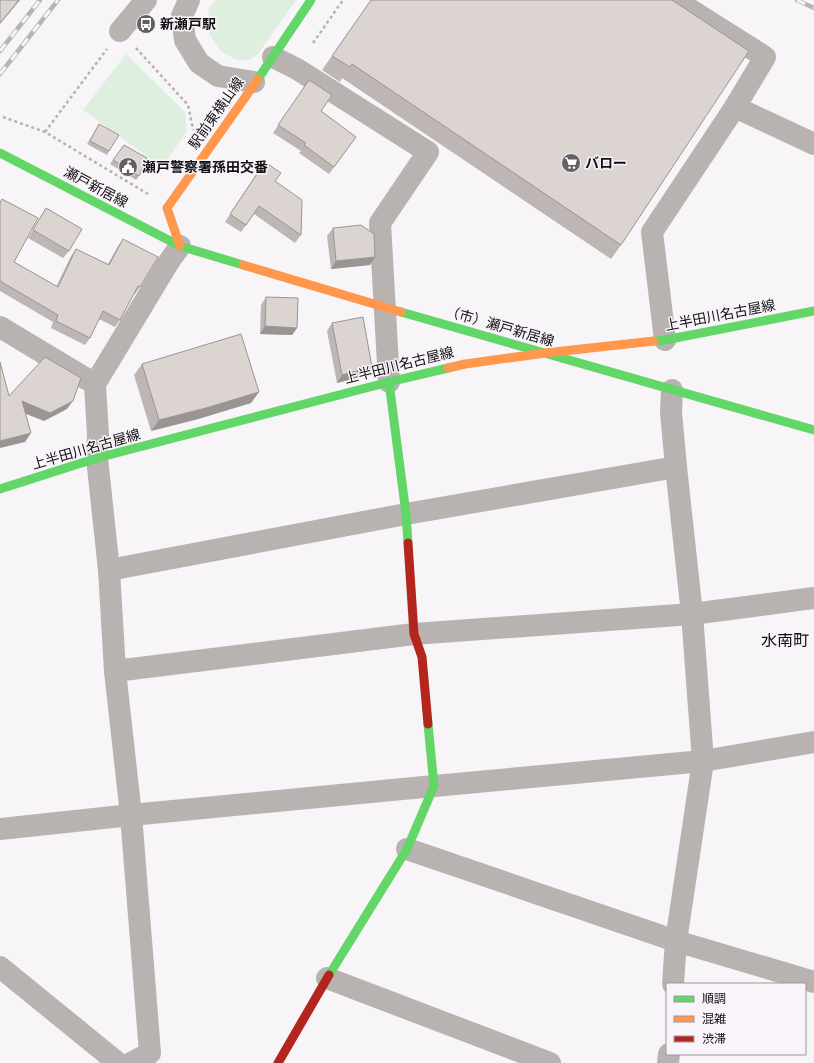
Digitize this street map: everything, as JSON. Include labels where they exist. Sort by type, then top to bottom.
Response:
[{"type":"street","points":[[120,31],[146,0]]},
{"type":"street","points":[[189,0],[182,16],[185,40],[199,63],[218,76],[254,82]]},
{"type":"street","name":"駅前東横山線","points":[[180,246],[168,208],[311,0]]},
{"type":"street","points":[[665,340],[652,232],[735,107],[765,57],[676,0]]},
{"type":"street","points":[[273,57],[297,69],[428,152],[380,223],[389,382],[406,514],[414,634],[422,657],[434,786],[407,849],[327,978],[278,1063]]},
{"type":"street","points":[[735,107],[814,144]]},
{"type":"street","name":"瀬戸新居線","points":[[2,158],[180,246]]},
{"type":"street","points":[[131,1063],[150,1053],[131,815],[115,671],[109,570],[97,458],[98,435],[95,384],[168,263],[180,246]]},
{"type":"street","name":"（市）瀬戸新居線","points":[[180,246],[385,307],[814,430]]},
{"type":"street","name":"上半田川名古屋線","points":[[0,489],[97,458],[389,382],[465,364],[545,353],[665,340],[814,311]]},
{"type":"street","points":[[0,328],[95,384]]},
{"type":"street","points":[[672,390],[671,412],[692,614],[703,761],[676,941],[673,983]]},
{"type":"street","points":[[109,570],[406,514],[676,467]]},
{"type":"street","points":[[115,671],[414,634],[692,614],[814,598]]},
{"type":"street","points":[[0,829],[131,815],[703,761],[814,742]]},
{"type":"street","points":[[407,849],[676,941],[814,982]]},
{"type":"street","points":[[0,967],[118,1063]]},
{"type":"street","points":[[327,978],[550,1063]]},
{"type":"path","points":[[297,69],[308,49],[343,0]]},
{"type":"path","points":[[45,132],[120,31],[188,105],[193,129],[189,136]]},
{"type":"path","points":[[3,117],[45,132],[150,196]]},
{"type":"green space","points":[[216,0],[296,0],[258,54],[250,60],[236,60],[221,51],[210,36],[207,20],[209,8]]},
{"type":"green space","points":[[126,54],[185,112],[187,131],[162,167],[83,110]]},
{"type":"building","points":[[0,0],[19,0],[0,23]]},
{"type":"building","name":"バロー","points":[[371,0],[672,0],[749,51],[621,245],[352,64],[350,67],[332,56]]},
{"type":"building","points":[[309,80],[332,95],[321,111],[356,137],[334,167],[304,145],[306,143],[278,125]]},
{"type":"building","points":[[99,124],[119,135],[109,151],[90,141]]},
{"type":"building","points":[[124,145],[147,158],[139,176],[113,160]]},
{"type":"building","points":[[265,162],[281,173],[275,181],[302,200],[301,235],[259,206],[246,225],[230,214]]},
{"type":"building","points":[[2,199],[38,218],[14,262],[58,287],[76,249],[109,265],[123,239],[158,257],[140,287],[138,286],[120,320],[103,311],[90,338],[56,321],[58,315],[0,281],[0,203]]},
{"type":"building","points":[[46,208],[82,229],[69,251],[33,230]]},
{"type":"building","points":[[361,225],[374,234],[375,257],[336,261],[333,228]]},
{"type":"building","points":[[266,297],[298,298],[297,328],[265,326]]},
{"type":"building","points":[[363,317],[372,367],[342,375],[332,323]]},
{"type":"building","points":[[241,334],[259,392],[159,420],[142,364]]},
{"type":"building","points":[[45,357],[81,378],[73,401],[50,413],[22,401],[31,433],[0,441],[0,362],[9,396]]},
{"type":"railway","points":[[0,51],[40,0]]},
{"type":"railway","points":[[0,74],[58,0]]},
{"type":"railway","points":[[797,0],[814,8]]},
{"type":"traffic: fast","points":[[258,79],[311,0]]},
{"type":"traffic: fast","points":[[0,153],[180,246],[243,265]]},
{"type":"traffic: fast","points":[[654,341],[814,311]]},
{"type":"traffic: fast","points":[[401,312],[814,430]]},
{"type":"traffic: fast","points":[[0,489],[97,458],[448,368]]},
{"type":"traffic: fast","points":[[389,382],[406,514],[408,543]]},
{"type":"traffic: fast","points":[[329,975],[407,849],[434,786],[428,724]]},
{"type":"traffic: slow","points":[[180,246],[167,208],[258,79]]},
{"type":"traffic: slow","points":[[243,265],[401,312]]},
{"type":"traffic: slow","points":[[448,368],[465,364],[545,353],[654,341]]},
{"type":"traffic: jam","points":[[408,543],[414,634],[422,657],[428,724]]},
{"type":"traffic: jam","points":[[278,1063],[329,975]]},
{"type":"place","name":"新瀬戸駅","points":[[146,24]]},
{"type":"place","name":"バロー","points":[[571,163]]},
{"type":"place","name":"瀬戸警察署孫田交番","points":[[128,167]]},
{"type":"district","name":"水南町","points":[[785,640]]}]
